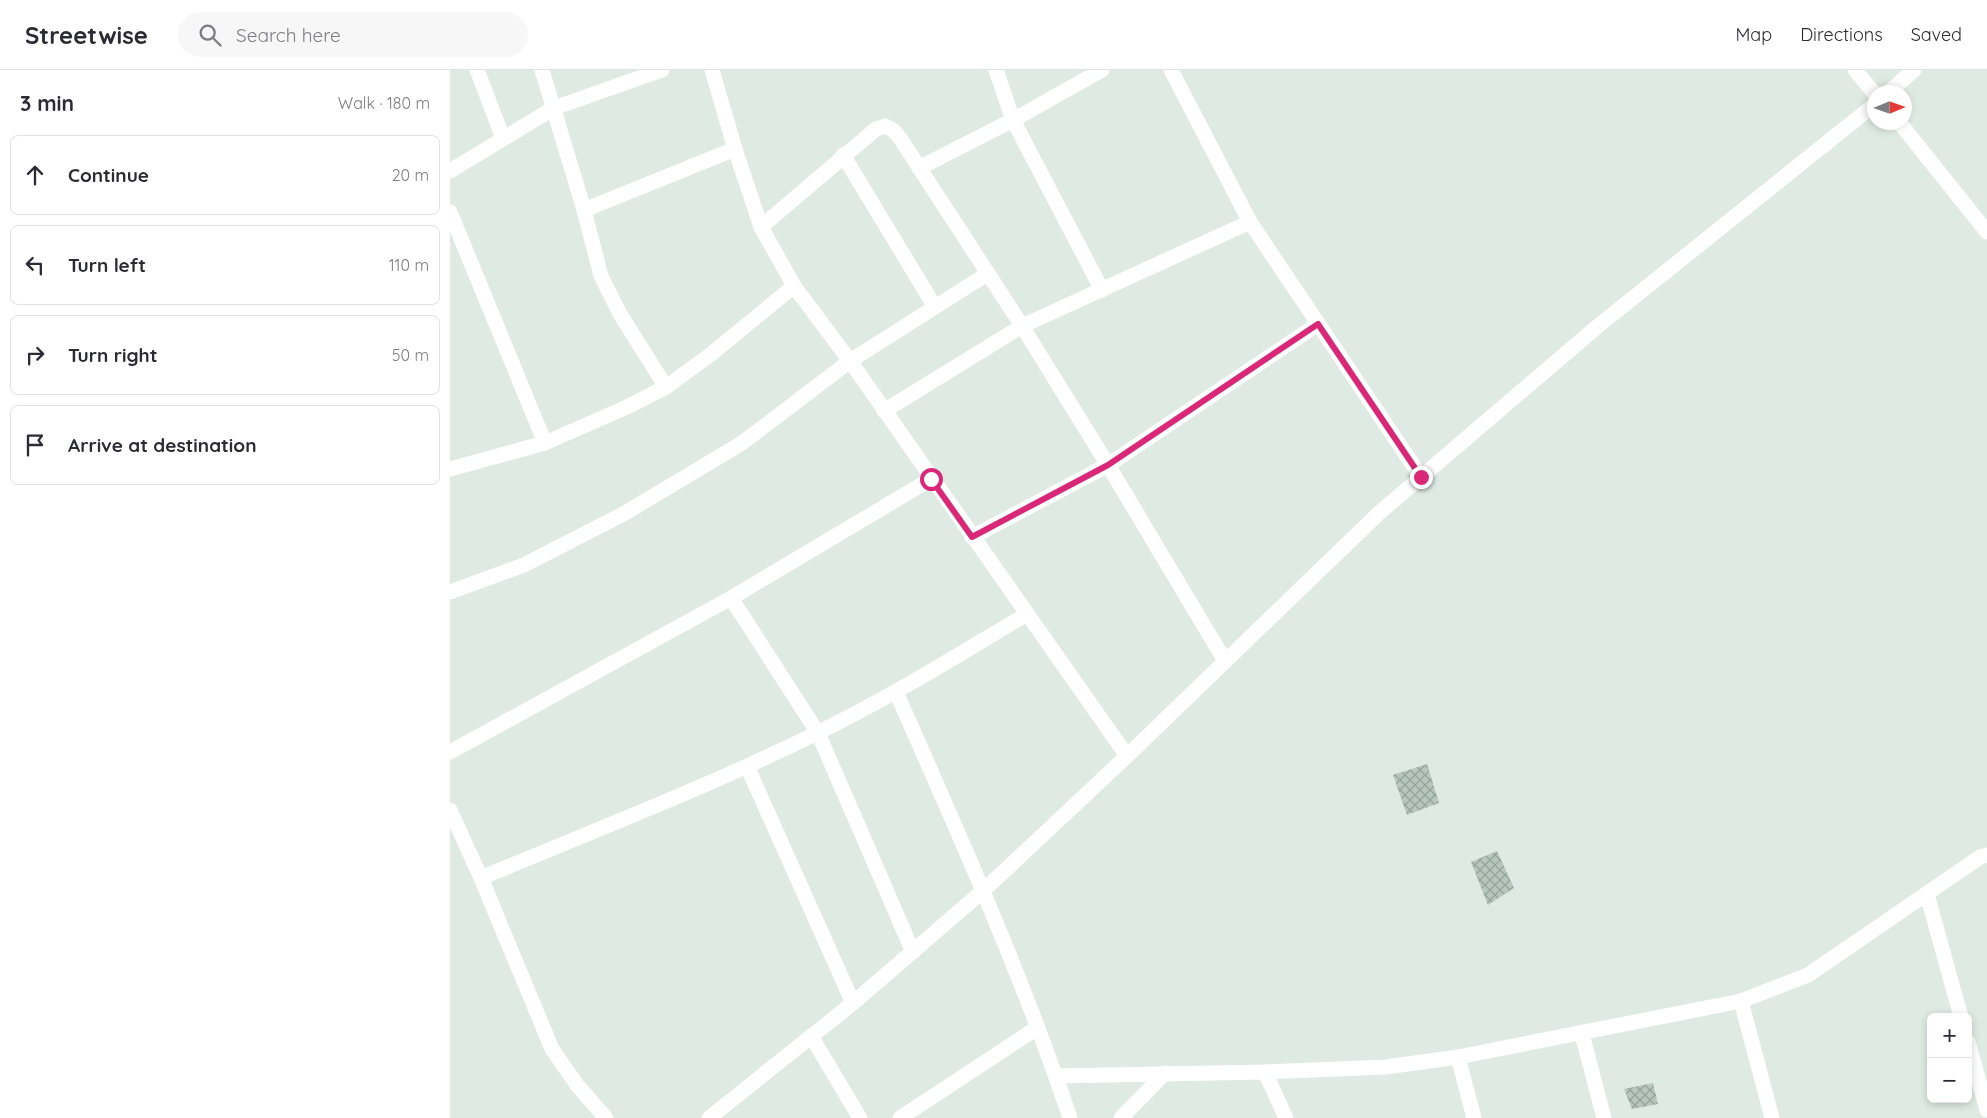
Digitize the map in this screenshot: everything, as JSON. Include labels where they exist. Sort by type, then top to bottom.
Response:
[{"type":"street","points":[[477,70],[503,138]]},
{"type":"street","points":[[542,70],[584,210],[601,276],[620,314],[666,387]]},
{"type":"street","points":[[450,171],[554,108],[662,70]]},
{"type":"street","points":[[712,70],[735,149],[761,227],[794,286],[850,361],[1127,756]]},
{"type":"street","points":[[996,70],[1013,120],[1102,290]]},
{"type":"street","points":[[920,168],[1013,120],[1102,70]]},
{"type":"street","points":[[1171,70],[1250,222],[1421,477]]},
{"type":"street","points":[[1855,70],[1867,85]]},
{"type":"street","points":[[1897,85],[1914,70]]},
{"type":"street","points":[[709,1118],[853,1003],[984,890],[1127,756],[1379,513],[1598,326],[1867,111]]},
{"type":"street","points":[[761,227],[876,129],[885,126],[893,130],[920,168],[1022,326],[1108,465],[1225,661]]},
{"type":"street","points":[[1905,130],[1987,232]]},
{"type":"street","points":[[584,210],[735,149]]},
{"type":"street","points":[[843,156],[935,307]]},
{"type":"street","points":[[450,212],[545,443]]},
{"type":"street","points":[[884,411],[1022,326],[1250,222]]},
{"type":"street","points":[[450,592],[524,564],[625,513],[742,443],[850,361],[987,274]]},
{"type":"street","points":[[450,469],[545,443],[627,407],[666,387],[710,355],[794,286]]},
{"type":"street","points":[[972,537],[1108,465],[1318,324]]},
{"type":"street","points":[[450,752],[731,598],[931,479]]},
{"type":"street","points":[[731,598],[818,733],[913,952]]},
{"type":"street","points":[[481,878],[748,766],[818,733],[896,692],[1027,614]]},
{"type":"street","points":[[896,692],[984,890],[1056,1076],[1070,1118]]},
{"type":"street","points":[[748,766],[853,1003]]},
{"type":"street","points":[[450,810],[481,878],[552,1049],[578,1086],[606,1118]]},
{"type":"street","points":[[1056,1076],[1265,1072],[1386,1067],[1458,1057],[1582,1034],[1741,1001],[1808,975],[1980,857],[1987,855]]},
{"type":"street","points":[[1927,894],[1960,1013]]},
{"type":"street","points":[[1741,1001],[1772,1118]]},
{"type":"street","points":[[900,1118],[1037,1028]]},
{"type":"street","points":[[1582,1034],[1604,1118]]},
{"type":"street","points":[[811,1036],[860,1118]]},
{"type":"street","points":[[1972,1056],[1987,1110]]},
{"type":"street","points":[[1458,1057],[1474,1118]]},
{"type":"street","points":[[1265,1072],[1286,1118]]},
{"type":"street","points":[[1122,1118],[1165,1073]]},
{"type":"building","points":[[1427,764],[1439,803],[1407,815],[1393,775]]},
{"type":"building","points":[[1497,851],[1514,888],[1488,905],[1471,862]]},
{"type":"building","points":[[1653,1083],[1658,1104],[1632,1109],[1624,1089]]},
{"type":"route","points":[[931,479],[972,537],[1108,465],[1318,324],[1421,477]]}]
